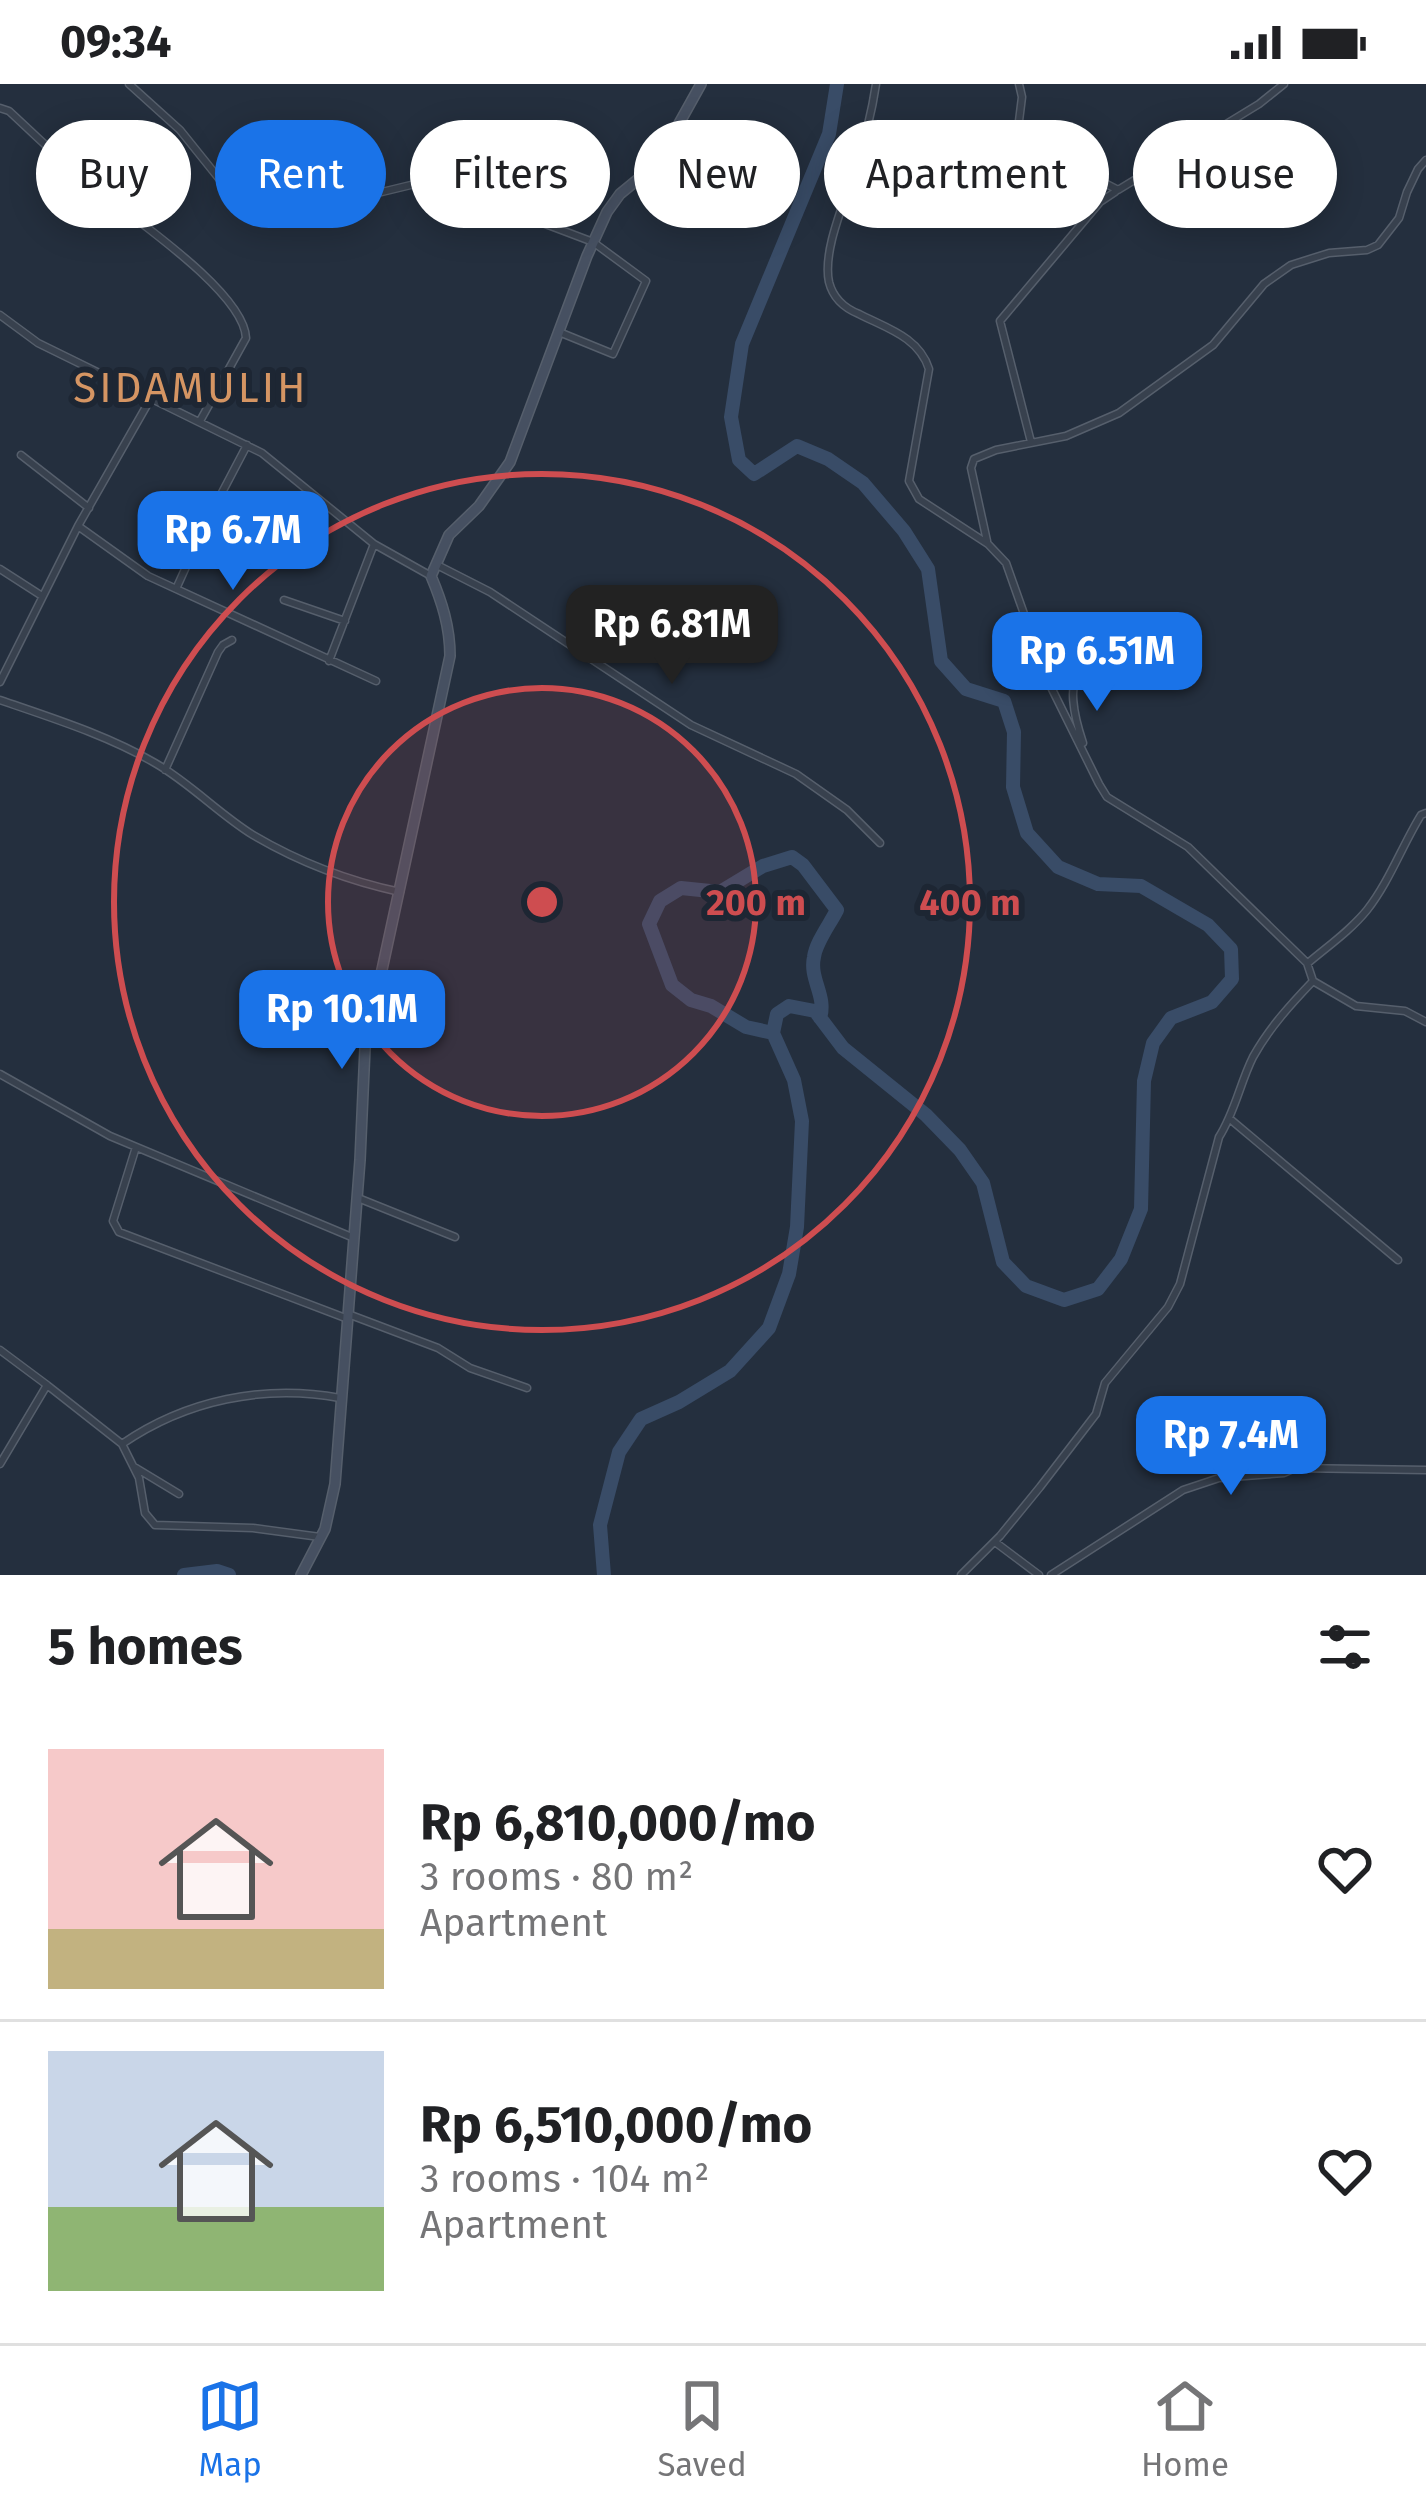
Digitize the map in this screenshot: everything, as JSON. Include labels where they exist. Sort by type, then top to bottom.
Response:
[{"type":"street","points":[[129,84],[180,130],[233,196],[251,204],[295,213],[416,184],[466,194],[593,242],[643,277],[646,285],[613,354],[557,332]]},
{"type":"street","points":[[302,1575],[320,1537],[334,1484],[365,1048],[450,656],[450,634],[434,570],[449,535],[479,506],[510,461],[612,202],[667,147],[701,84]]},
{"type":"street","points":[[876,84],[832,243],[828,277],[840,303],[909,339],[926,356],[929,369],[909,481],[920,499],[988,544],[1006,563],[1047,679],[1107,797],[1188,847],[1307,963],[1313,981],[1356,1006],[1405,1011],[1426,1022]]},
{"type":"street","points":[[1019,84],[1019,122],[1032,141],[1118,190]]},
{"type":"street","points":[[1031,443],[1000,321],[1100,202],[1284,84]]},
{"type":"street","points":[[0,108],[167,244],[234,310],[246,338],[200,421]]},
{"type":"street","points":[[988,544],[972,462],[996,450],[1066,436],[1119,412],[1213,345],[1264,284],[1291,265],[1378,245],[1399,218],[1407,192],[1426,160]]},
{"type":"street","points":[[0,315],[38,343],[262,453],[374,544],[490,592],[691,725],[796,774],[847,810],[880,843]]},
{"type":"street","points":[[0,682],[78,526],[151,398]]},
{"type":"street","points":[[176,590],[247,445]]},
{"type":"street","points":[[21,455],[89,508]]},
{"type":"street","points":[[78,526],[137,569],[176,590],[376,681]]},
{"type":"street","points":[[329,661],[374,544]]},
{"type":"street","points":[[0,569],[42,596]]},
{"type":"street","points":[[284,600],[345,620]]},
{"type":"street","points":[[165,770],[218,652],[232,640]]},
{"type":"street","points":[[1083,660],[1072,681],[1078,728],[1090,763]]},
{"type":"street","points":[[0,700],[70,724],[165,770],[252,834],[311,864],[400,892]]},
{"type":"street","points":[[1307,963],[1366,910],[1420,815],[1426,813]]},
{"type":"street","points":[[961,1575],[995,1542],[1096,1414],[1105,1383],[1175,1294],[1220,1137],[1251,1060],[1272,1027],[1313,981]]},
{"type":"street","points":[[0,1074],[110,1136],[354,1238]]},
{"type":"street","points":[[1230,1119],[1398,1260]]},
{"type":"street","points":[[136,1147],[113,1221],[119,1232],[438,1348],[470,1368],[526,1388]]},
{"type":"street","points":[[358,1197],[455,1237]]},
{"type":"street","points":[[0,1350],[122,1444],[139,1478],[145,1513],[155,1525],[253,1528],[320,1537]]},
{"type":"street","points":[[0,1464],[47,1385]]},
{"type":"street","points":[[122,1444],[149,1425],[226,1399],[285,1391],[341,1398]]},
{"type":"street","points":[[133,1466],[178,1494]]},
{"type":"street","points":[[1051,1575],[1183,1490],[1219,1478],[1295,1468],[1426,1470]]},
{"type":"street","points":[[995,1542],[1039,1575]]},
{"type":"waterway","points":[[604,1575],[600,1525],[619,1452],[641,1419],[730,1371],[769,1328],[789,1274],[797,1227],[802,1121],[794,1080],[773,1033],[777,1014],[789,1006],[815,1011],[843,1048],[926,1115],[983,1183],[1003,1262],[1026,1286],[1064,1300],[1098,1289],[1121,1259],[1141,1209],[1144,1081],[1153,1043],[1171,1018],[1212,1002],[1232,979],[1231,949],[1208,925],[1141,886],[1098,884],[1058,867],[1027,833],[1013,787],[1014,732],[1004,701],[966,689],[941,661],[928,569],[904,531],[863,483],[828,459],[797,446],[754,474],[739,460],[731,417],[742,344],[829,134],[837,84]]},
{"type":"waterway","points":[[773,1033],[746,1027],[691,1000],[672,985],[649,924],[660,901],[681,888],[720,892],[763,866],[792,857],[803,865],[837,910],[814,957],[820,1018]]},
{"type":"waterway","points":[[184,1575],[217,1571],[229,1575]]},
{"type":"district","name":"SIDAMULIH","points":[[191,388]]}]
